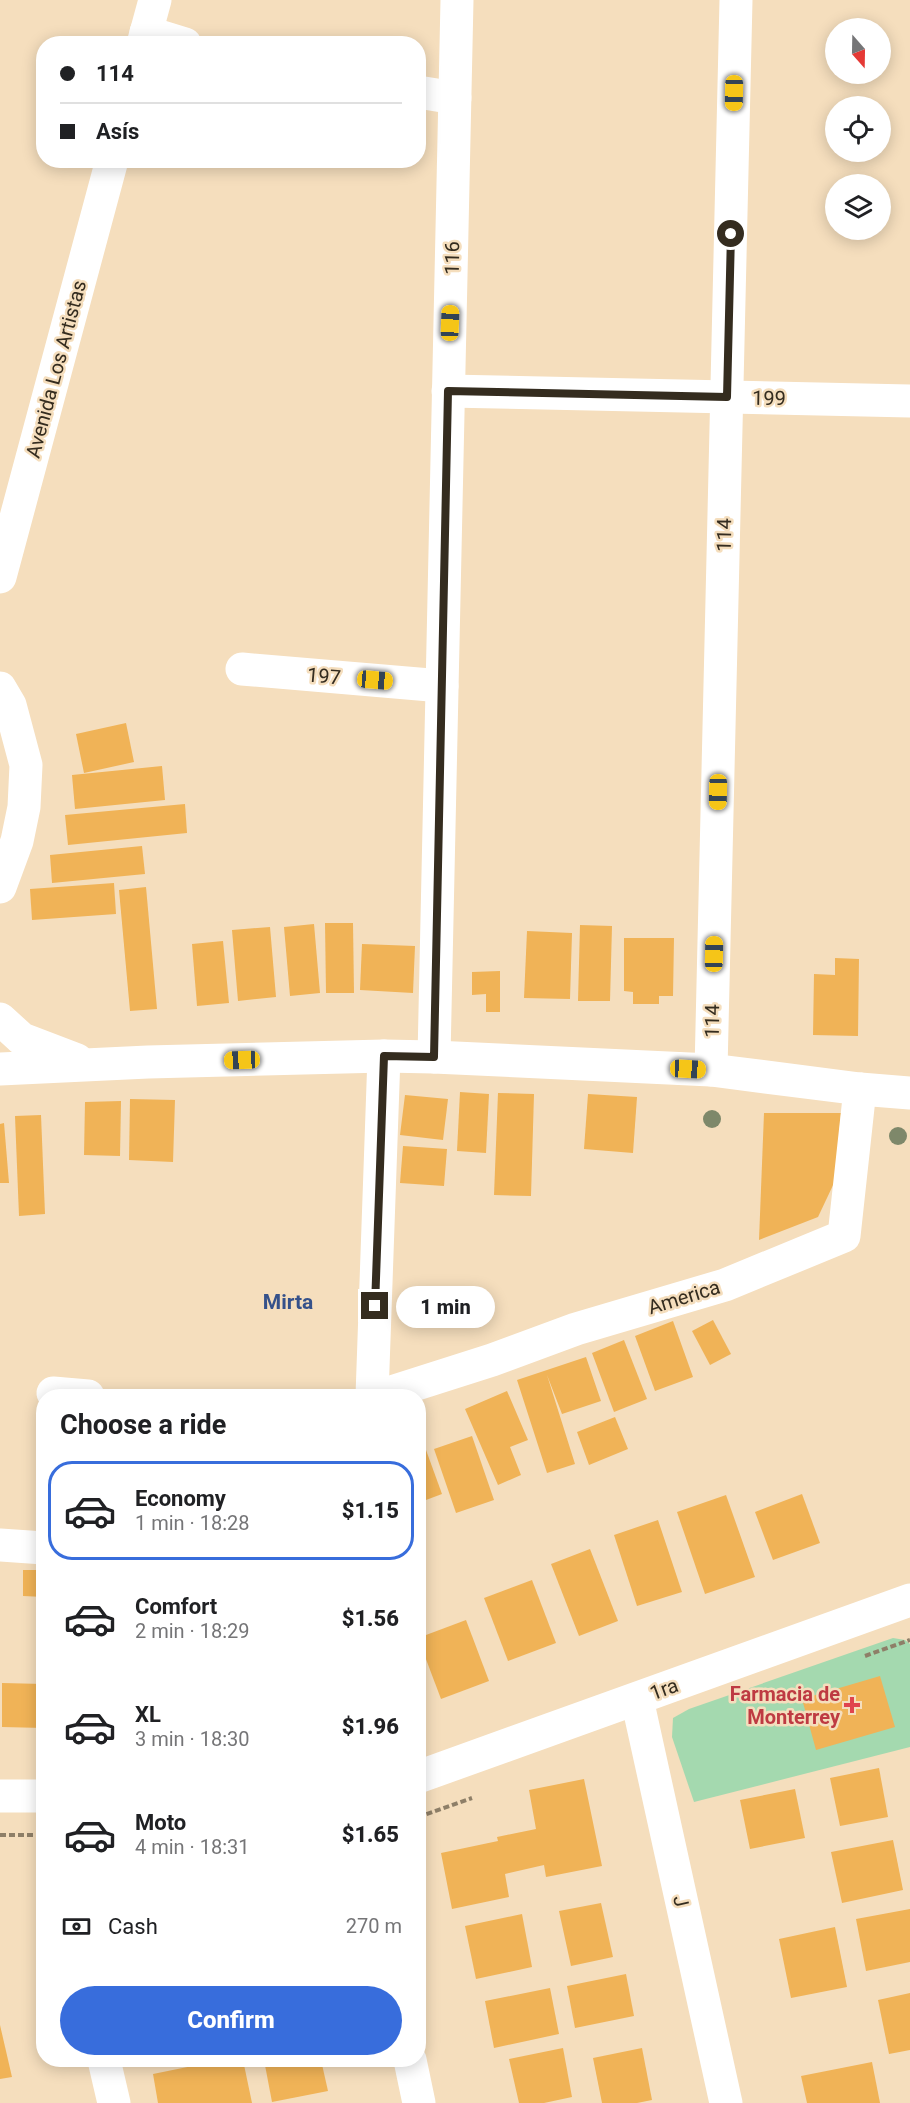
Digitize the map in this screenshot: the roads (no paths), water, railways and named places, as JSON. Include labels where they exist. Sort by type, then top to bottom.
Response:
[{"type":"street","points":[[146,36],[155,0]]},
{"type":"street","name":"116","points":[[434,1057],[458,0]]},
{"type":"street","name":"114","points":[[711,1070],[736,0]]},
{"type":"street","points":[[426,93],[455,98]]},
{"type":"street","name":"Avenida Los Artistas","points":[[0,577],[110,168]]},
{"type":"street","name":"199","points":[[448,391],[910,401]]},
{"type":"street","name":"197","points":[[242,669],[442,686]]},
{"type":"street","points":[[0,688],[10,705],[26,765],[24,807],[17,842],[0,887]]},
{"type":"street","points":[[0,1019],[22,1039],[90,1065]]},
{"type":"street","points":[[372,1389],[384,1056]]},
{"type":"street","points":[[0,1069],[384,1056],[434,1057],[711,1070],[910,1093]]},
{"type":"street","name":"America","points":[[401,1389],[492,1360],[576,1329],[725,1285],[844,1236],[860,1089]]},
{"type":"street","points":[[0,1545],[36,1547]]},
{"type":"street","name":"1ra","points":[[426,1773],[910,1600]]},
{"type":"street","name":"J","points":[[637,1699],[726,2103]]},
{"type":"street","points":[[0,1796],[36,1796]]},
{"type":"street","points":[[106,2067],[114,2103]]},
{"type":"street","points":[[411,2067],[419,2103]]},
{"type":"place","name":"Farmacia de Monterrey","points":[[852,1705]]},
{"type":"district","name":"Mirta","points":[[288,1302]]}]
